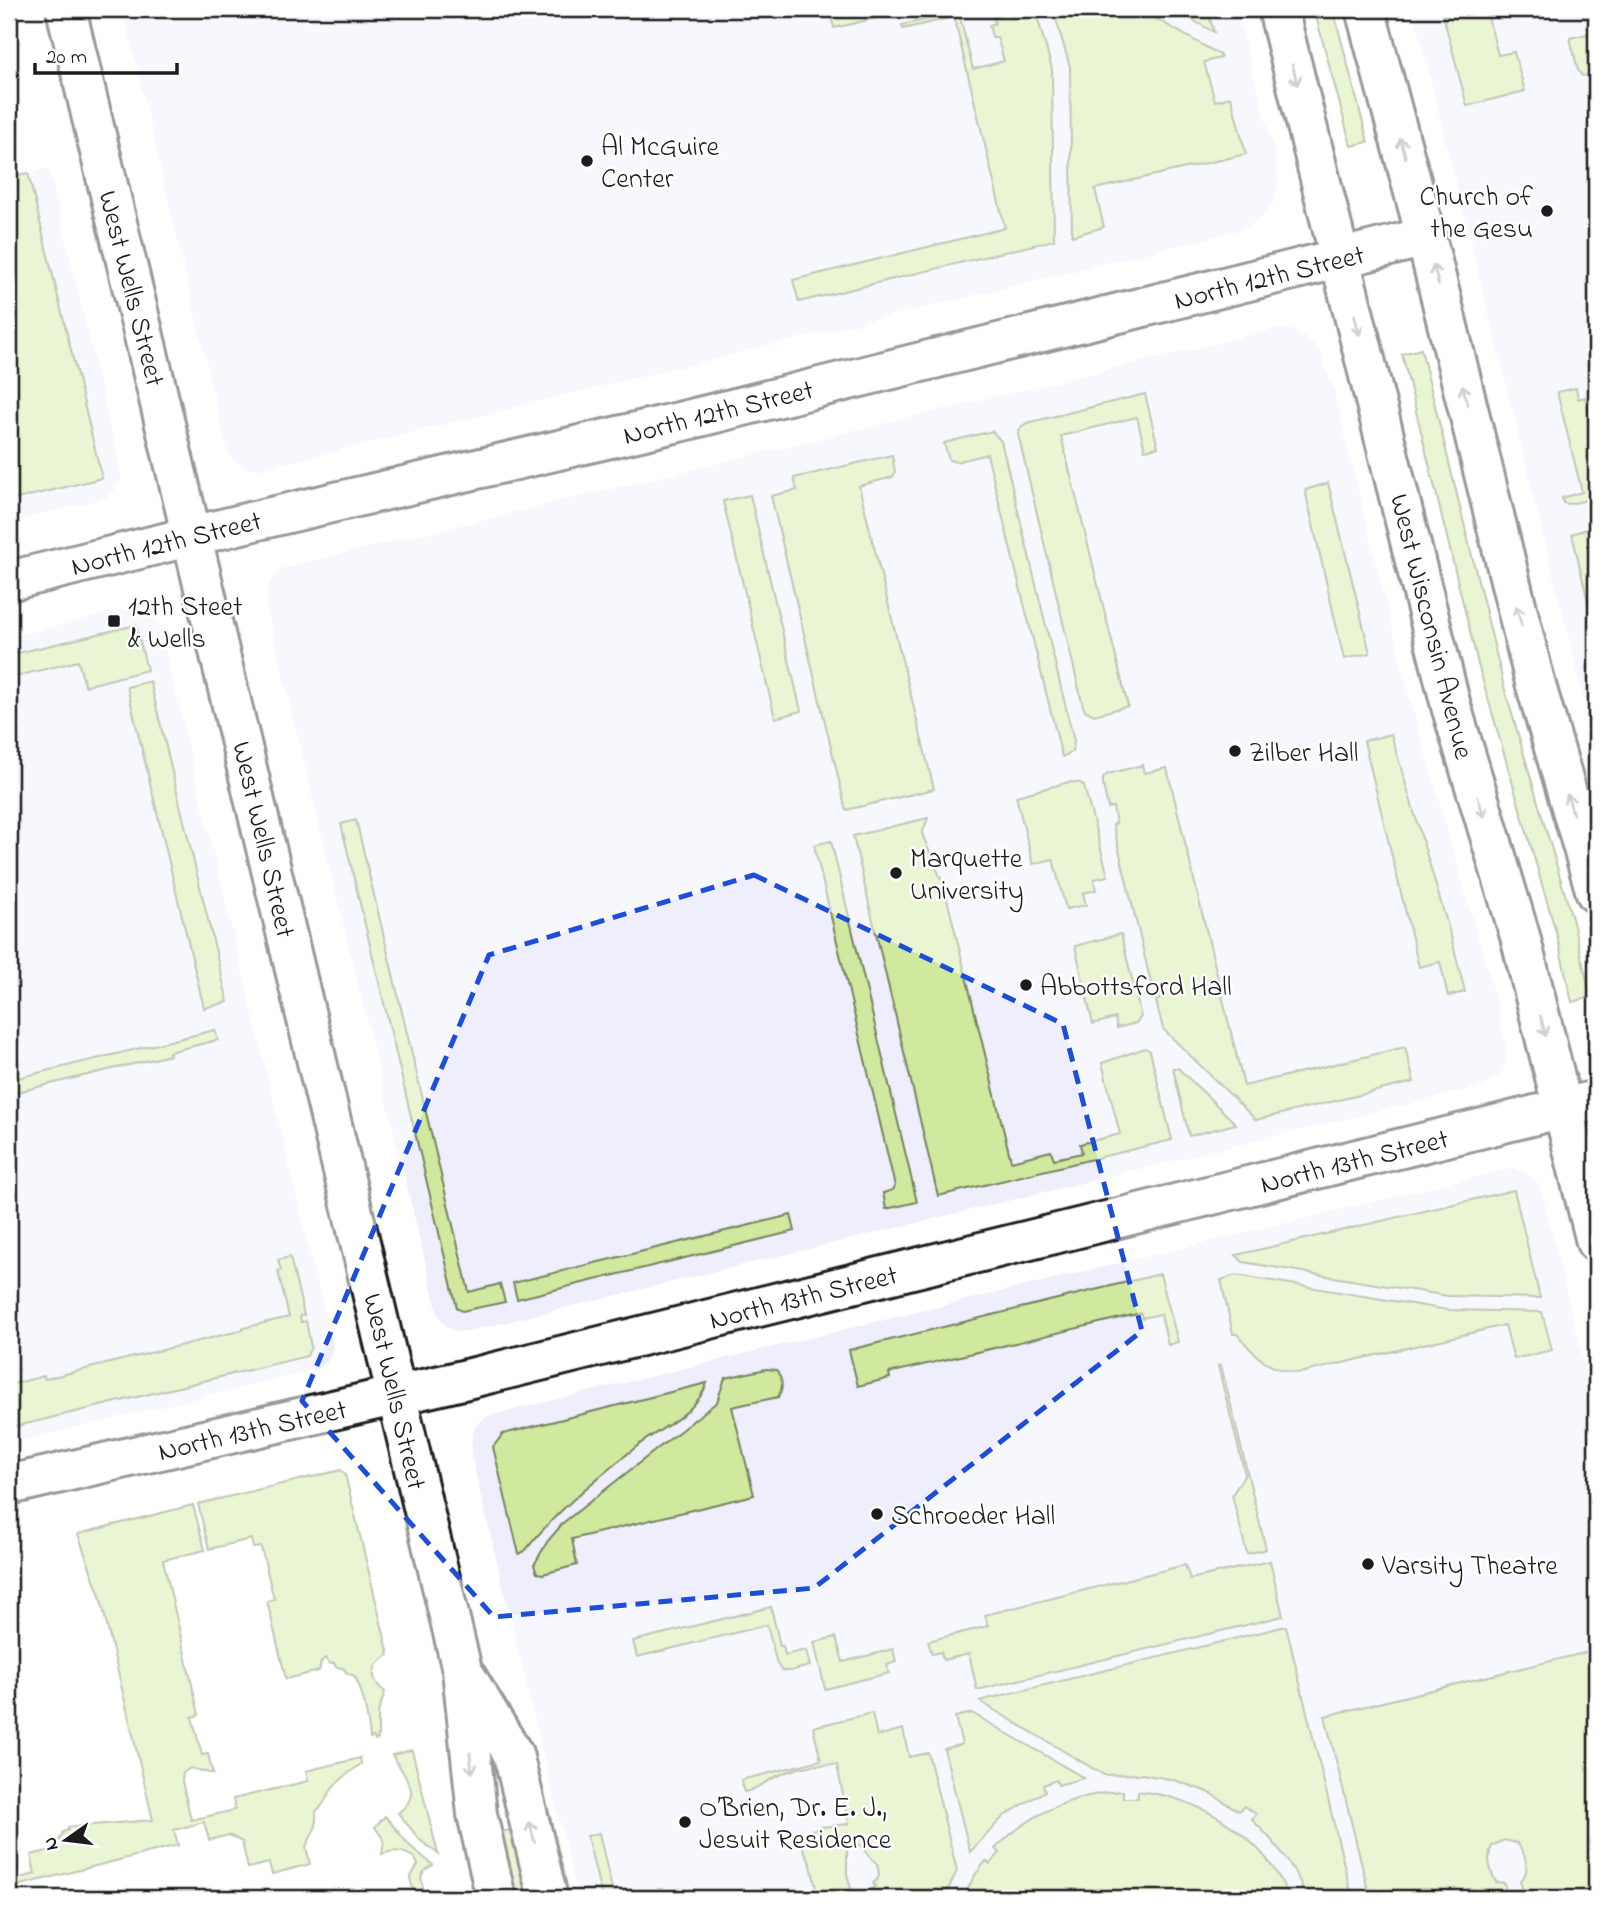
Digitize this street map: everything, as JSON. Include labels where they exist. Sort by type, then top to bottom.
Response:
[{"type":"street","name":"West Wells Street","points":[[66,9],[462,1671],[477,1814],[496,1898]]},
{"type":"street","name":"West Wisconsin Avenue","points":[[1278,9],[1451,706],[1520,936],[1580,1104],[1596,1242]]},
{"type":"street","points":[[1365,9],[1426,237],[1535,682],[1596,893]]},
{"type":"street","name":"North 12th Street","points":[[9,581],[683,421],[1426,237]]},
{"type":"street","name":"North 13th Street","points":[[9,1485],[397,1396],[1580,1104]]},
{"type":"street","name":"West Wells Street","points":[[462,1671],[513,1754],[548,1898]]},
{"type":"highlighted area","points":[[754,875],[1063,1024],[1142,1331],[814,1588],[494,1617],[302,1401],[489,955]]},
{"type":"shaded area","name":"Al McGuire Center","points":[[123,9],[1236,9],[1273,147],[1279,180],[1273,204],[1264,216],[1248,227],[1221,235],[263,469],[250,469],[233,461],[226,447]]},
{"type":"shaded area","points":[[1413,9],[1596,9],[1596,738],[1581,687]]},
{"type":"shaded area","points":[[49,168],[122,477],[119,485],[107,498],[9,522],[9,177]]},
{"type":"shaded area","name":"Marquette University","points":[[1280,328],[1295,331],[1318,348],[1333,387],[1410,698],[1495,997],[1507,1054],[1500,1075],[1483,1086],[469,1331],[454,1331],[444,1324],[438,1314],[266,606],[267,588],[274,575],[286,567]]},
{"type":"shaded area","points":[[129,608],[147,611],[159,624],[333,1348],[328,1361],[318,1369],[9,1444],[9,637]]},
{"type":"shaded area","points":[[1512,1168],[1528,1174],[1539,1184],[1542,1192],[1596,1413],[1596,1898],[578,1898],[471,1454],[472,1436],[475,1427],[482,1420],[488,1416]]},
{"type":"green space","points":[[829,9],[883,9],[885,16],[834,28]]},
{"type":"green space","points":[[937,9],[958,9],[973,69],[1004,61],[997,37],[992,37],[989,25],[995,23],[991,9],[1035,9],[1052,69],[1054,240],[799,302],[793,280],[1005,228],[954,17],[903,29],[902,25],[938,17]]},
{"type":"green space","points":[[1053,9],[1139,9],[1220,55],[1221,58],[1204,62],[1215,101],[1231,97],[1246,154],[1095,189],[1104,227],[1072,236],[1070,67]]},
{"type":"green space","points":[[1173,9],[1207,9],[1214,32]]},
{"type":"green space","points":[[1314,9],[1333,9],[1368,142],[1351,146]]},
{"type":"green space","points":[[1467,9],[1486,9],[1498,55],[1514,52],[1525,91],[1467,106],[1443,15]]},
{"type":"green space","points":[[1596,32],[1596,74],[1582,76],[1570,38]]},
{"type":"green space","points":[[28,173],[102,478],[9,501],[9,177]]},
{"type":"green space","points":[[1421,349],[1505,690],[1572,918],[1591,997],[1572,1002],[1557,936],[1478,664],[1402,354]]},
{"type":"green space","points":[[1576,388],[1578,399],[1585,397],[1596,444],[1596,488],[1589,490],[1591,499],[1570,504],[1563,503],[1562,498],[1582,492],[1557,392]]},
{"type":"green space","points":[[1145,394],[1158,447],[1145,450],[1137,417],[1061,436],[1128,706],[1094,715],[1083,706],[1018,434],[1021,427],[1027,423]]},
{"type":"green space","points":[[992,431],[1001,441],[1074,741],[1072,752],[1062,757],[987,454],[956,462],[949,460],[944,443]]},
{"type":"green space","points":[[892,455],[895,472],[893,477],[859,486],[934,789],[846,810],[771,496],[797,490],[794,478]]},
{"type":"green space","points":[[1328,483],[1370,653],[1344,659],[1305,490]]},
{"type":"green space","points":[[750,495],[801,711],[775,718],[723,501]]},
{"type":"green space","points":[[1596,526],[1596,636],[1572,534]]},
{"type":"green space","points":[[136,625],[147,670],[85,686],[78,661],[9,678],[9,655]]},
{"type":"green space","points":[[150,681],[228,1002],[204,1008],[127,687]]},
{"type":"green space","points":[[1391,734],[1465,992],[1448,996],[1440,962],[1419,967],[1364,741]]},
{"type":"green space","points":[[1142,765],[1144,773],[1167,768],[1244,1086],[1405,1047],[1414,1082],[1256,1120],[1163,1029],[1156,1001],[1160,999],[1155,983],[1151,983],[1113,825],[1116,823],[1113,807],[1108,808],[1103,785],[1103,778],[1108,774]]},
{"type":"green space","points":[[1069,782],[1084,786],[1108,876],[1094,879],[1096,890],[1083,893],[1086,905],[1066,909],[1053,859],[1033,864],[1016,796]]},
{"type":"green space","points":[[928,818],[922,834],[944,886],[1011,1161],[1051,1151],[1054,1159],[1082,1153],[1080,1144],[1120,1134],[1102,1063],[1145,1048],[1150,1051],[1172,1140],[938,1196],[853,836]]},
{"type":"green space","points":[[356,820],[469,1292],[500,1284],[505,1302],[462,1311],[457,1308],[341,824]]},
{"type":"green space","points":[[831,841],[917,1202],[886,1209],[883,1193],[893,1190],[895,1186],[814,845]]},
{"type":"green space","points":[[1121,934],[1141,1017],[1136,1023],[1117,1028],[1115,1018],[1093,1024],[1075,946]]},
{"type":"green space","points":[[215,1030],[218,1040],[169,1052],[170,1055],[9,1094],[9,1080]]},
{"type":"green space","points":[[1173,1068],[1178,1068],[1236,1124],[1189,1136]]},
{"type":"green space","points":[[1514,1190],[1540,1298],[1448,1296],[1243,1262],[1236,1255]]},
{"type":"green space","points":[[791,1215],[795,1231],[517,1299],[513,1283]]},
{"type":"green space","points":[[290,1257],[304,1315],[300,1316],[301,1322],[306,1321],[311,1347],[307,1356],[9,1428],[9,1385],[44,1376],[45,1379],[289,1317],[278,1260]]},
{"type":"green space","points":[[1160,1274],[1178,1342],[1168,1345],[1161,1314],[1142,1318],[1141,1313],[889,1373],[890,1378],[858,1386],[849,1350]]},
{"type":"green space","points":[[1236,1275],[1448,1310],[1542,1312],[1552,1350],[1514,1359],[1505,1325],[1300,1373],[1279,1369],[1264,1361],[1237,1334],[1233,1334],[1221,1280]]},
{"type":"green space","points":[[1221,1365],[1266,1549],[1247,1554],[1232,1495],[1245,1474],[1218,1366]]},
{"type":"green space","points":[[766,1369],[776,1370],[780,1377],[782,1386],[778,1397],[732,1407],[754,1495],[572,1539],[577,1565],[543,1574],[537,1573],[534,1565],[547,1542],[564,1522],[717,1402],[725,1378]]},
{"type":"green space","points":[[707,1383],[695,1404],[591,1483],[519,1554],[493,1447],[503,1434]]},
{"type":"green space","points":[[341,1470],[345,1474],[389,1655],[378,1663],[374,1672],[376,1682],[385,1692],[378,1713],[378,1739],[375,1740],[374,1737],[370,1738],[356,1680],[343,1668],[336,1667],[334,1663],[330,1664],[325,1658],[319,1671],[286,1679],[267,1601],[274,1599],[261,1547],[253,1548],[251,1539],[209,1549],[198,1504]]},
{"type":"green space","points":[[193,1505],[205,1550],[163,1560],[199,1715],[192,1717],[202,1755],[208,1754],[213,1774],[190,1768],[183,1773],[182,1781],[191,1820],[235,1810],[233,1799],[308,1781],[306,1771],[360,1758],[361,1764],[336,1784],[316,1811],[316,1826],[306,1847],[310,1864],[272,1874],[269,1863],[248,1868],[242,1842],[229,1835],[209,1840],[204,1822],[174,1830],[178,1845],[9,1888],[9,1881],[35,1874],[31,1855],[55,1849],[68,1827],[153,1820],[100,1596],[78,1534]]},
{"type":"green space","points":[[1270,1561],[1283,1616],[977,1690],[969,1654],[943,1660],[941,1652],[932,1654],[928,1641],[988,1626],[985,1615],[1185,1565],[1190,1579]]},
{"type":"green space","points":[[771,1607],[780,1646],[783,1646],[785,1655],[806,1650],[810,1666],[782,1671],[777,1664],[767,1625],[637,1657],[633,1641]]},
{"type":"green space","points":[[1286,1626],[1352,1898],[1307,1898],[1284,1856],[1252,1820],[1256,1814],[1244,1806],[1239,1811],[1208,1792],[1174,1780],[1142,1774],[1104,1775],[979,1701]]},
{"type":"green space","points":[[836,1637],[843,1662],[893,1649],[896,1662],[887,1665],[889,1673],[825,1689],[814,1642]]},
{"type":"green space","points":[[1596,1650],[1596,1898],[1525,1898],[1520,1880],[1526,1872],[1525,1857],[1517,1843],[1504,1840],[1492,1846],[1489,1860],[1496,1882],[1504,1883],[1508,1898],[1370,1898],[1325,1716]]},
{"type":"green space","points":[[872,1713],[877,1736],[903,1729],[909,1757],[928,1753],[957,1871],[944,1898],[818,1898],[811,1865],[797,1835],[821,1827],[849,1824],[837,1765],[797,1769],[744,1792],[741,1780],[821,1760],[813,1727]],"holes":[[[853,1844],[859,1844],[877,1863],[879,1875],[873,1883],[875,1886],[865,1896],[852,1892],[847,1874],[847,1849]]]},
{"type":"green space","points":[[972,1713],[1084,1778],[1058,1785],[1056,1780],[1043,1785],[1045,1791],[1004,1816],[970,1852],[944,1749],[962,1744],[955,1717]]},
{"type":"green space","points":[[412,1750],[438,1854],[420,1840],[398,1813],[406,1806],[411,1792],[410,1785],[392,1755]]},
{"type":"green space","points":[[1123,1791],[1123,1798],[1138,1798],[1138,1791],[1185,1802],[1228,1824],[1264,1856],[1289,1898],[963,1898],[986,1861],[990,1864],[1000,1853],[995,1849],[1023,1825],[1070,1801]]},
{"type":"green space","points":[[385,1816],[410,1846],[433,1865],[422,1875],[426,1898],[415,1898],[410,1878],[418,1865],[415,1858],[399,1852],[382,1854],[384,1840],[375,1827]]},
{"type":"green space","points":[[514,1829],[531,1898],[514,1898],[498,1833]]},
{"type":"green space","points":[[599,1833],[614,1898],[602,1898],[587,1836]]},
{"type":"place","name":"Al McGuire Center","points":[[587,161]]},
{"type":"place","name":"Church of the Gesu","points":[[1547,211]]},
{"type":"place","name":"12th Steet & Wells","points":[[114,621]]},
{"type":"place","name":"Zilber Hall","points":[[1235,751]]},
{"type":"place","name":"Marquette University","points":[[896,873]]},
{"type":"place","name":"Abbottsford Hall","points":[[1026,985]]},
{"type":"place","name":"Schroeder Hall","points":[[877,1514]]},
{"type":"place","name":"Varsity Theatre","points":[[1368,1564]]},
{"type":"place","name":"O’Brien, Dr. E. J., Jesuit Residence","points":[[685,1822]]}]
